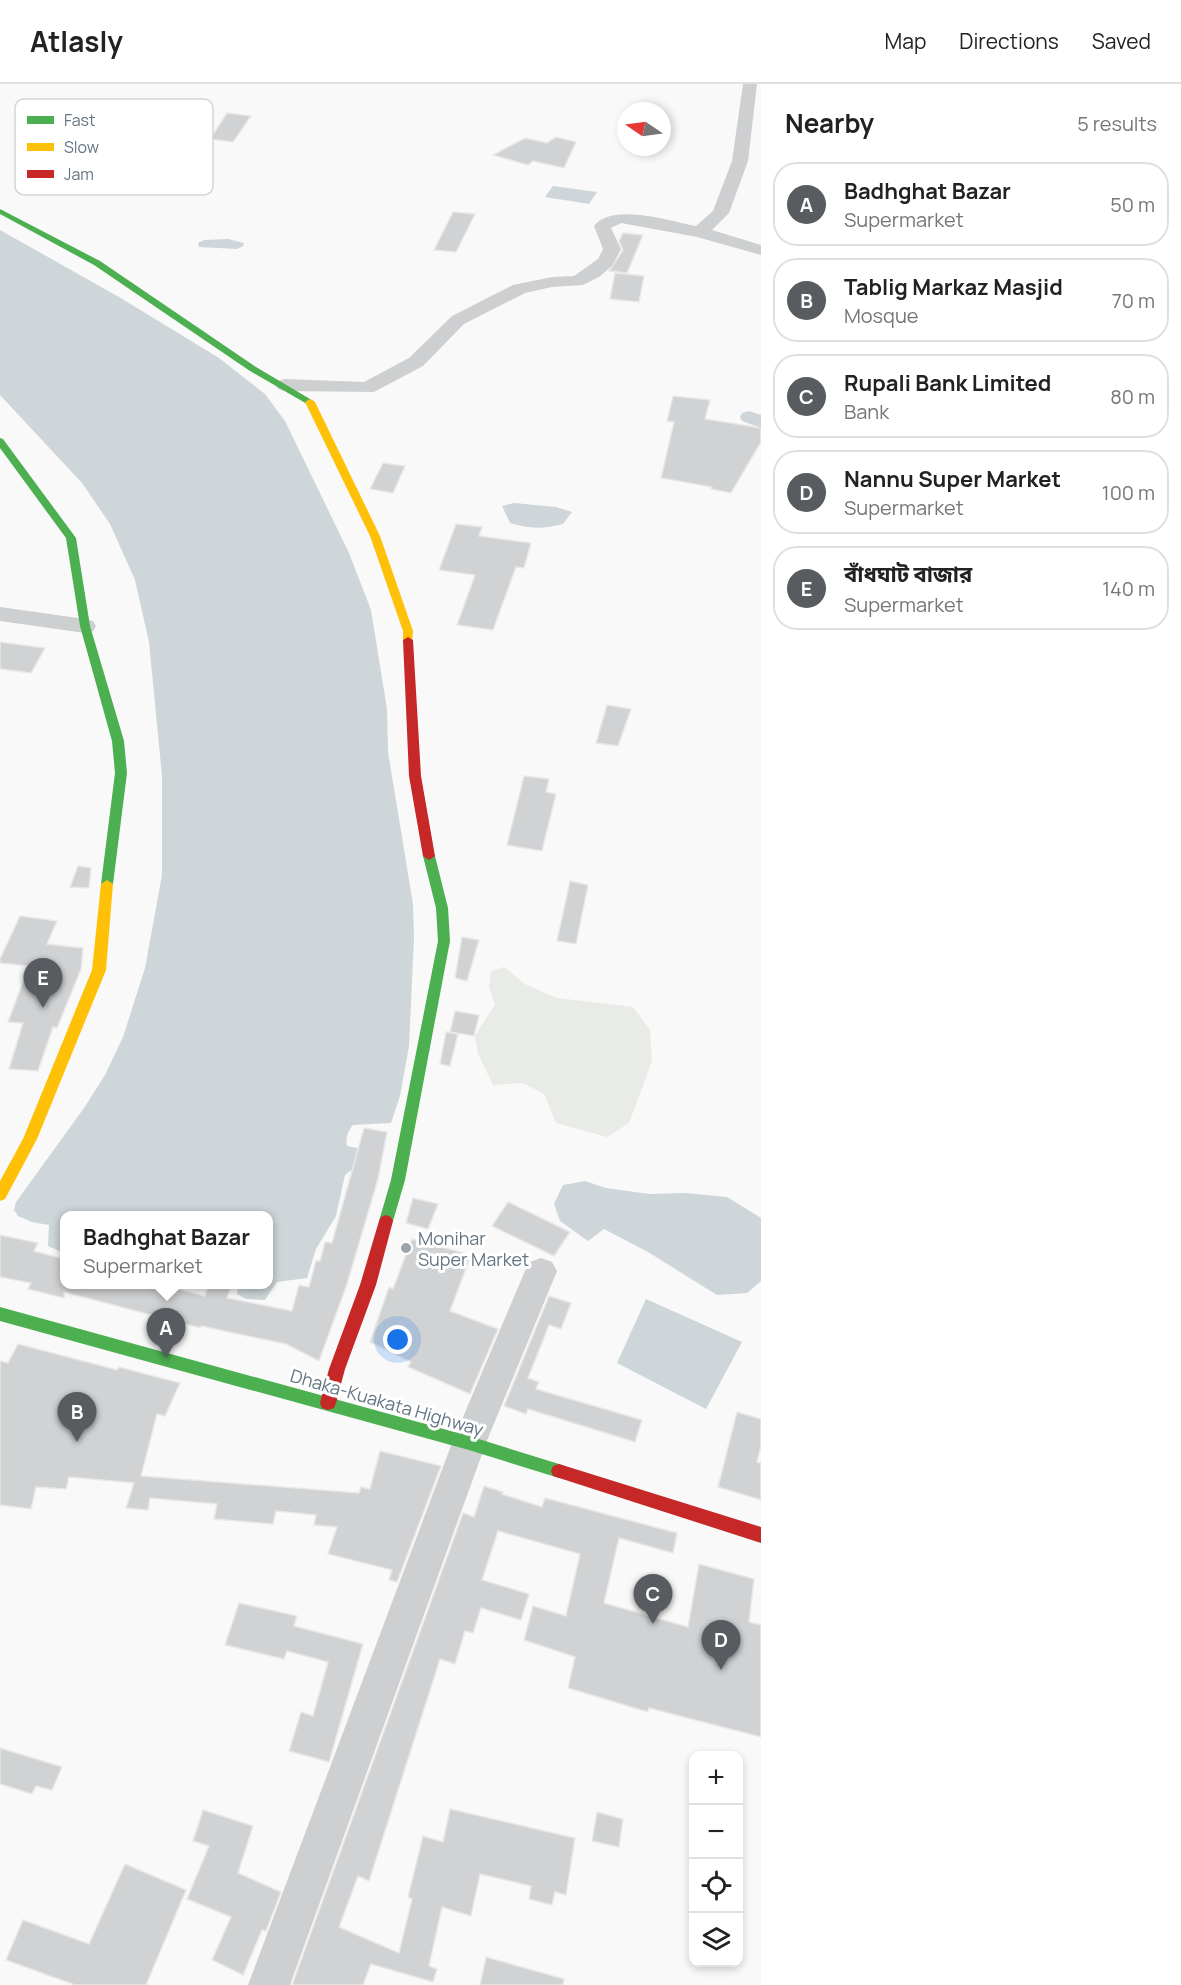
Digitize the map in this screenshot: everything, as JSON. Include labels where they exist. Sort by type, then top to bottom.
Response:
[{"type":"street","points":[[700,232],[721,213],[740,161],[750,84]]},
{"type":"street","points":[[0,211],[97,263],[253,369],[310,401],[375,536],[408,631],[411,710],[421,824],[442,908],[444,941],[398,1180],[368,1285],[337,1369],[328,1403]]},
{"type":"street","points":[[285,385],[367,388],[416,362],[459,320],[494,301],[519,289],[552,282],[577,281],[593,273],[606,262],[612,249],[602,226],[619,218],[700,232],[761,250]]},
{"type":"street","points":[[0,441],[71,538],[85,626],[118,741],[121,773],[111,842],[99,970],[30,1139],[0,1195]]},
{"type":"street","points":[[0,614],[85,626]]},
{"type":"street","points":[[269,1985],[469,1443],[541,1271]]},
{"type":"street","name":"Dhaka-Kuakata Highway","points":[[0,1314],[469,1443],[761,1534]]},
{"type":"shaded area","points":[[553,186],[597,192],[589,204],[545,197]]},
{"type":"shaded area","points":[[0,230],[119,297],[219,358],[265,394],[285,421],[349,553],[371,610],[387,709],[388,752],[413,904],[414,938],[409,1046],[400,1096],[391,1123],[353,1125],[348,1132],[347,1146],[377,1152],[356,1171],[350,1171],[345,1175],[336,1216],[316,1249],[307,1278],[277,1282],[273,1288],[273,1211],[60,1211],[60,1251],[48,1246],[49,1225],[32,1222],[18,1216],[14,1210],[16,1202],[105,1075],[123,1037],[145,968],[162,875],[162,776],[149,642],[135,580],[110,524],[82,483],[0,395]]},
{"type":"shaded area","points":[[228,239],[244,243],[243,246],[237,249],[199,247],[198,243],[204,240]]},
{"type":"shaded area","points":[[514,503],[556,507],[572,512],[563,524],[542,527],[523,526],[510,523],[502,506]]},
{"type":"shaded area","points":[[504,967],[525,984],[557,998],[633,1007],[650,1030],[652,1061],[629,1123],[607,1137],[556,1123],[544,1094],[523,1083],[493,1085],[478,1054],[475,1036],[495,1004],[489,987],[491,971]]},
{"type":"shaded area","points":[[585,1181],[606,1188],[649,1194],[686,1193],[727,1197],[761,1218],[761,1281],[747,1293],[717,1295],[648,1252],[604,1229],[588,1241],[560,1221],[554,1204],[563,1185]]},
{"type":"shaded area","points":[[238,1289],[272,1289],[265,1300],[246,1299],[237,1294]]},
{"type":"shaded area","points":[[646,1299],[742,1342],[706,1409],[617,1363]]},
{"type":"building","points":[[227,113],[251,116],[233,142],[213,139],[213,134]]},
{"type":"building","points":[[556,137],[576,142],[564,168],[533,161],[528,165],[493,155],[525,138],[547,143]]},
{"type":"building","points":[[453,212],[475,214],[456,252],[434,250]]},
{"type":"building","points":[[623,233],[643,235],[627,273],[609,271],[623,250],[619,241]]},
{"type":"building","points":[[615,273],[644,276],[639,302],[610,299]]},
{"type":"building","points":[[673,396],[710,400],[705,419],[761,428],[761,442],[731,493],[711,489],[712,487],[661,478],[674,422],[667,421]]},
{"type":"building","points":[[383,463],[405,466],[393,493],[370,489]]},
{"type":"building","points":[[456,524],[482,527],[479,536],[531,543],[524,568],[516,567],[493,630],[457,625],[475,575],[439,570]]},
{"type":"building","points":[[0,642],[45,648],[31,673],[0,669]]},
{"type":"building","points":[[607,705],[631,709],[618,746],[596,743]]},
{"type":"building","points":[[524,776],[549,779],[546,792],[556,794],[542,851],[507,845]]},
{"type":"building","points":[[78,866],[91,868],[89,888],[70,887]]},
{"type":"building","points":[[570,881],[588,885],[576,944],[557,941]]},
{"type":"building","points":[[20,916],[57,921],[47,944],[83,948],[81,969],[57,1028],[53,1027],[38,1071],[9,1069],[23,1023],[8,1022],[29,966],[0,963],[0,959]]},
{"type":"building","points":[[462,937],[479,940],[467,981],[455,978]]},
{"type":"building","points":[[455,1011],[479,1015],[474,1036],[450,1032]]},
{"type":"building","points":[[446,1032],[458,1034],[450,1066],[440,1064]]},
{"type":"building","points":[[364,1128],[387,1132],[378,1179],[347,1284],[319,1361],[286,1344],[201,1326],[201,1328],[64,1292],[64,1298],[28,1289],[31,1283],[0,1277],[0,1235],[38,1243],[34,1251],[60,1258],[60,1289],[178,1289],[205,1296],[207,1289],[230,1289],[227,1298],[292,1311],[299,1285],[309,1287],[316,1261],[320,1261],[325,1242],[332,1243]]},
{"type":"building","points":[[413,1198],[438,1204],[428,1229],[406,1223]]},
{"type":"building","points":[[508,1202],[570,1232],[554,1256],[492,1226]]},
{"type":"building","points":[[412,1239],[471,1255],[450,1311],[498,1329],[470,1394],[408,1367],[411,1362],[370,1342],[389,1287],[393,1289]]},
{"type":"building","points":[[549,1296],[571,1303],[561,1329],[549,1325],[528,1378],[539,1382],[536,1389],[642,1420],[635,1442],[528,1409],[526,1414],[504,1406]]},
{"type":"building","points":[[18,1344],[117,1370],[119,1367],[180,1383],[165,1416],[157,1414],[141,1476],[359,1493],[361,1487],[370,1489],[380,1451],[441,1466],[397,1582],[389,1580],[392,1570],[328,1554],[337,1527],[314,1525],[316,1515],[276,1511],[273,1524],[214,1519],[217,1504],[150,1498],[148,1510],[126,1508],[134,1483],[69,1477],[66,1489],[36,1487],[31,1509],[0,1505],[0,1361],[8,1363]]},
{"type":"building","points":[[737,1412],[761,1419],[761,1446],[757,1462],[761,1463],[761,1500],[718,1487]]},
{"type":"building","points":[[484,1486],[542,1507],[545,1498],[677,1533],[673,1553],[619,1538],[604,1603],[688,1627],[699,1564],[754,1579],[749,1622],[761,1625],[761,1737],[649,1708],[648,1712],[568,1688],[575,1657],[524,1640],[533,1606],[566,1616],[580,1554],[498,1531],[482,1580],[529,1594],[521,1620],[481,1608],[473,1633],[465,1631],[455,1664],[440,1659],[369,1881],[358,1876],[339,1927],[399,1953],[412,1899],[408,1897],[423,1836],[443,1842],[450,1809],[575,1838],[566,1895],[555,1892],[552,1905],[529,1899],[531,1886],[480,1874],[471,1916],[442,1907],[429,1966],[437,1969],[433,1982],[371,1964],[363,1985],[292,1985],[463,1513],[474,1517]]},
{"type":"building","points":[[239,1603],[297,1616],[294,1626],[363,1644],[329,1762],[289,1751],[301,1712],[313,1716],[328,1662],[287,1651],[284,1659],[225,1645]]},
{"type":"building","points":[[0,1748],[62,1767],[52,1790],[36,1786],[32,1794],[0,1784]]},
{"type":"building","points":[[203,1810],[253,1826],[238,1873],[281,1892],[266,1931],[262,1930],[243,1975],[212,1960],[231,1917],[187,1899],[209,1846],[193,1841]]},
{"type":"building","points":[[597,1812],[623,1819],[619,1847],[592,1841]]},
{"type":"building","points":[[125,1864],[186,1890],[146,1985],[75,1985],[6,1960],[23,1920],[89,1944]]},
{"type":"building","points":[[486,1957],[564,1979],[563,1985],[480,1985]]},
{"type":"waterway","points":[[749,417],[761,422]]},
{"type":"traffic: fast","points":[[0,211],[97,263],[253,369],[310,402]]},
{"type":"traffic: fast","points":[[0,441],[71,538],[85,626],[118,741],[121,773],[107,884]]},
{"type":"traffic: fast","points":[[386,1221],[398,1180],[444,941],[442,908],[429,856]]},
{"type":"traffic: fast","points":[[0,1314],[469,1443],[559,1471]]},
{"type":"traffic: slow","points":[[310,402],[375,536],[408,631],[408,640]]},
{"type":"traffic: slow","points":[[0,1195],[30,1139],[99,970],[107,884]]},
{"type":"traffic: jam","points":[[408,640],[415,776],[429,856]]},
{"type":"traffic: jam","points":[[328,1403],[337,1369],[368,1285],[386,1221]]},
{"type":"traffic: jam","points":[[559,1471],[761,1535]]},
{"type":"place","name":"বাঁধঘাট বাজার","points":[[43,1008]]},
{"type":"place","name":"Monihar Super Market","points":[[406,1248]]},
{"type":"place","name":"Badhghat Bazar","points":[[166,1358]]},
{"type":"place","name":"Tablig Markaz Masjid","points":[[77,1442]]},
{"type":"place","name":"Rupali Bank Limited","points":[[653,1624]]},
{"type":"place","name":"Nannu Super Market","points":[[721,1670]]}]
